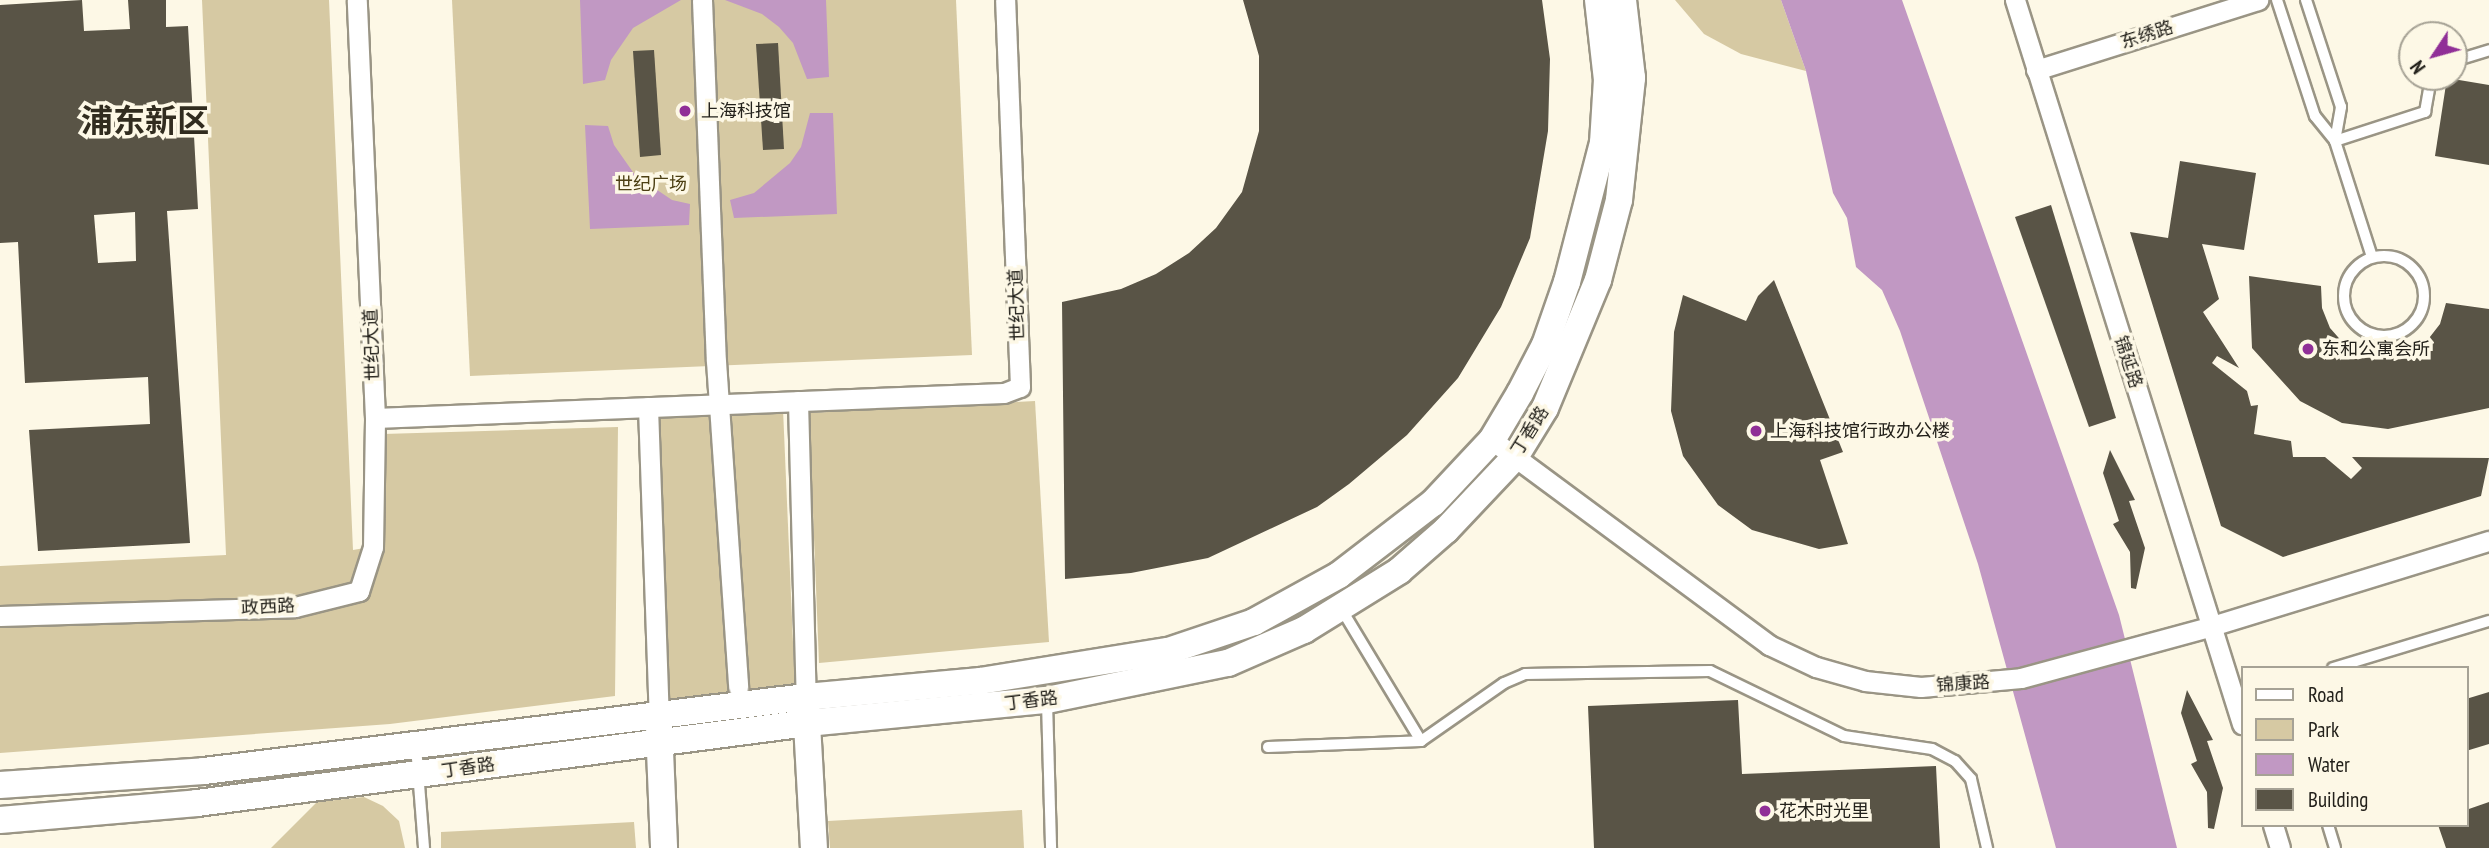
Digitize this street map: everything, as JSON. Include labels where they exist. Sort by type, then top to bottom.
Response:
[{"type":"street","name":"世纪大道","points":[[357,0],[375,418],[1004,393],[1020,387],[1005,0]]},
{"type":"street","points":[[702,0],[720,404],[738,687]]},
{"type":"street","name":"丁香路","points":[[0,820],[197,803],[659,743],[806,710],[1114,663],[1215,638],[1288,605],[1339,575],[1433,503],[1492,440],[1545,345],[1590,206],[1603,143],[1607,80],[1598,0]]},
{"type":"street","name":"丁香路","points":[[0,785],[204,771],[659,715],[1047,700],[1228,663],[1341,609],[1399,570],[1446,530],[1515,457],[1568,358],[1598,280],[1619,200],[1632,78],[1623,0]]},
{"type":"street","name":"锦延路","points":[[2015,0],[2240,717]]},
{"type":"street","name":"东绣路","points":[[2036,70],[2258,0]]},
{"type":"street","points":[[798,401],[806,710],[814,848]]},
{"type":"street","points":[[648,407],[664,848]]},
{"type":"street","name":"政西路","points":[[0,616],[295,607],[359,591],[373,547],[375,418]]},
{"type":"street","name":"锦康路","points":[[1492,440],[1769,645],[1816,667],[1865,681],[1921,687],[2021,678],[2182,635],[2489,541]]},
{"type":"street","points":[[2274,827],[2280,848]]},
{"type":"lane","points":[[2277,0],[2315,116],[2335,141],[2372,257]]},
{"type":"lane","points":[[2306,0],[2341,107],[2335,141]]},
{"type":"lane","points":[[2468,57],[2489,50]]},
{"type":"lane","points":[[2335,141],[2425,112],[2429,91]]},
{"type":"lane","points":[[2394,256],[2406,262],[2422,282],[2424,295],[2416,321],[2393,335],[2367,332],[2355,324],[2344,300],[2349,275],[2372,257],[2394,256]]},
{"type":"lane","points":[[1341,609],[1421,741]]},
{"type":"lane","points":[[2340,666],[2489,621]]},
{"type":"lane","points":[[1268,747],[1421,741],[1504,683],[1525,674],[1710,671],[1844,736],[1932,748],[1955,761],[1971,779],[1987,848]]},
{"type":"lane","points":[[1046,672],[1051,848]]},
{"type":"lane","points":[[416,745],[424,848]]},
{"type":"lane","points":[[2329,827],[2335,848]]},
{"type":"green space","points":[[202,0],[329,0],[353,550],[382,545],[383,434],[618,427],[615,696],[390,724],[0,753],[0,566],[226,555]]},
{"type":"green space","name":"世纪广场","points":[[452,0],[956,0],[972,355],[470,376]]},
{"type":"green space","points":[[1675,0],[1781,0],[1806,71],[1741,54],[1704,34]]},
{"type":"green space","points":[[1035,401],[1049,642],[819,663],[809,413]]},
{"type":"green space","points":[[783,409],[795,689],[670,705],[656,415]]},
{"type":"green space","points":[[364,797],[383,806],[399,821],[405,848],[271,848],[317,802]]},
{"type":"green space","points":[[1022,810],[1024,848],[830,848],[828,821]]},
{"type":"green space","points":[[634,822],[636,848],[441,848],[441,832]]},
{"type":"water","points":[[580,0],[681,0],[633,28],[611,60],[605,80],[583,84]]},
{"type":"water","points":[[725,0],[826,0],[829,77],[807,79],[793,43],[779,27],[762,14]]},
{"type":"water","points":[[1781,0],[1902,0],[2119,615],[2177,848],[2056,848],[1978,564],[1900,331],[1882,290],[1856,267],[1847,218],[1833,193],[1806,71]]},
{"type":"water","points":[[810,113],[833,113],[837,214],[734,218],[730,200],[754,193],[790,163],[801,147]]},
{"type":"water","points":[[585,125],[608,126],[614,145],[635,175],[672,200],[690,204],[689,225],[590,229]]},
{"type":"building","points":[[82,0],[84,31],[130,29],[128,0],[166,0],[166,27],[188,26],[198,209],[167,211],[190,543],[38,551],[29,430],[150,424],[148,377],[25,383],[18,242],[0,243],[0,5]],"holes":[[[135,212],[136,261],[98,263],[94,215]]]},
{"type":"building","points":[[1243,0],[1542,0],[1550,59],[1548,131],[1530,238],[1501,307],[1458,378],[1407,435],[1349,484],[1317,507],[1208,558],[1131,573],[1065,579],[1062,302],[1121,289],[1156,274],[1189,253],[1216,228],[1242,192],[1259,131],[1259,56]]},
{"type":"building","points":[[778,43],[784,149],[763,150],[756,44]]},
{"type":"building","points":[[654,50],[661,155],[640,157],[633,51]]},
{"type":"building","points":[[2468,82],[2489,85],[2489,165],[2435,156],[2445,91],[2468,91]]},
{"type":"building","points":[[2180,161],[2256,173],[2244,250],[2202,244],[2219,299],[2203,312],[2239,368],[2217,356],[2212,363],[2247,391],[2251,406],[2258,405],[2254,434],[2291,441],[2293,457],[2325,457],[2351,479],[2362,468],[2352,457],[2489,458],[2481,496],[2283,557],[2221,526],[2130,232],[2168,238]]},
{"type":"building","points":[[2051,205],[2116,418],[2089,427],[2015,217]]},
{"type":"building","name":"东和公寓会所","points":[[2249,276],[2321,286],[2322,308],[2330,328],[2345,345],[2364,355],[2386,358],[2408,353],[2426,342],[2440,324],[2446,303],[2489,309],[2489,408],[2388,429],[2342,423],[2300,401],[2252,348]]},
{"type":"building","name":"上海科技馆行政办公楼","points":[[1774,280],[1843,452],[1820,460],[1848,544],[1819,549],[1752,530],[1718,505],[1683,456],[1671,411],[1674,332],[1683,295],[1746,321],[1758,296]]},
{"type":"building","points":[[2110,450],[2135,500],[2129,501],[2145,548],[2136,589],[2131,588],[2130,552],[2113,524],[2119,521],[2103,473]]},
{"type":"building","points":[[2187,690],[2213,740],[2207,741],[2223,788],[2214,829],[2208,828],[2207,792],[2191,764],[2197,761],[2181,713]]},
{"type":"building","points":[[2489,692],[2489,744],[2468,750],[2468,698]]},
{"type":"building","name":"花木时光里","points":[[1738,700],[1742,774],[1936,766],[1940,848],[1594,848],[1588,706]]},
{"type":"building","points":[[2489,802],[2489,848],[2446,848],[2439,827],[2468,827],[2468,809]]},
{"type":"place","name":"上海科技馆","points":[[685,111]]},
{"type":"place","name":"东和公寓会所","points":[[2308,349]]},
{"type":"place","name":"上海科技馆行政办公楼","points":[[1756,431]]},
{"type":"place","name":"花木时光里","points":[[1765,811]]},
{"type":"district","name":"浦东新区","points":[[145,120]]}]
